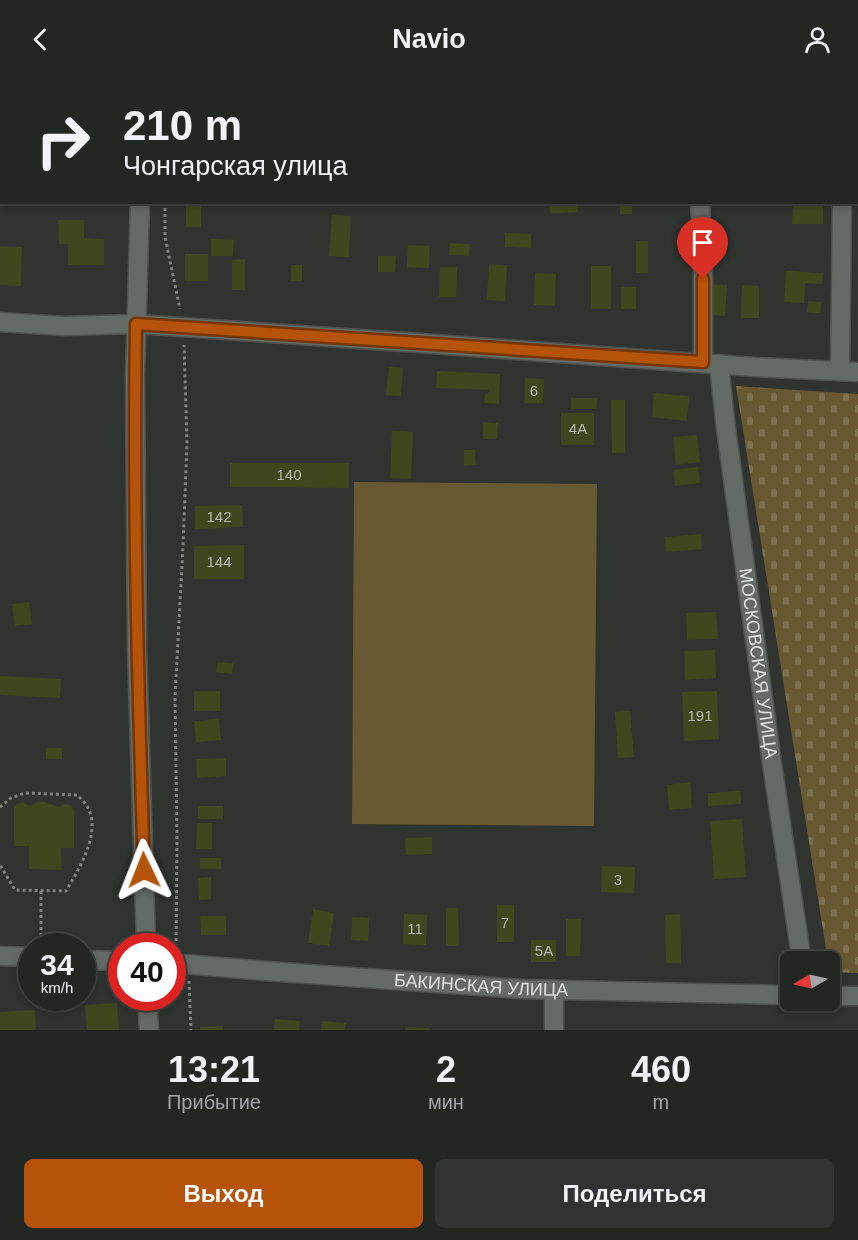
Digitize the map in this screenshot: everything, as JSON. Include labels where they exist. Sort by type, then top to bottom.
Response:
[{"type":"street","points":[[140,204],[135,387],[137,648],[146,933]]},
{"type":"street","name":"МОСКОВСКАЯ УЛИЦА","points":[[700,204],[711,363],[729,455],[800,951]]},
{"type":"street","points":[[0,322],[63,326],[136,324],[849,371],[842,204]]},
{"type":"street","points":[[0,956],[18,957]]},
{"type":"street","name":"БАКИНСКАЯ УЛИЦА","points":[[186,965],[520,989],[780,995]]},
{"type":"street","points":[[554,989],[554,1030]]},
{"type":"street","points":[[840,996],[858,996]]},
{"type":"street","points":[[148,1011],[149,1030]]},
{"type":"path","points":[[165,204],[165,237],[183,328],[187,443],[175,697],[176,933]]},
{"type":"path","points":[[0,807],[11,798],[25,792],[77,795],[89,809],[93,828],[80,867],[66,891],[15,890],[0,865]]},
{"type":"path","points":[[41,891],[41,933]]},
{"type":"path","points":[[186,973],[189,976],[191,1030]]},
{"type":"green space","points":[[736,386],[858,394],[858,973],[840,972],[840,951],[826,951]]},
{"type":"green space","points":[[354,482],[597,484],[594,826],[352,824]]},
{"type":"building","points":[[186,204],[201,204],[201,227],[186,227]]},
{"type":"building","points":[[549,204],[577,204],[578,212],[550,214]]},
{"type":"building","points":[[620,204],[632,204],[632,214],[620,214]]},
{"type":"building","points":[[793,204],[823,204],[823,224],[792,224]]},
{"type":"building","points":[[332,215],[351,216],[349,257],[329,256]]},
{"type":"building","points":[[58,220],[84,220],[84,238],[104,239],[104,265],[68,265],[68,244],[59,244]]},
{"type":"building","points":[[505,233],[531,234],[531,248],[505,247]]},
{"type":"building","points":[[211,239],[234,240],[233,256],[211,256]]},
{"type":"building","points":[[636,241],[648,241],[648,273],[636,273]]},
{"type":"building","points":[[450,243],[470,244],[469,256],[449,255]]},
{"type":"building","points":[[408,245],[430,246],[429,268],[407,267]]},
{"type":"building","points":[[0,246],[22,247],[21,286],[0,285]]},
{"type":"building","points":[[185,254],[208,254],[208,281],[185,281]]},
{"type":"building","points":[[378,256],[396,256],[395,272],[378,272]]},
{"type":"building","points":[[245,259],[245,290],[232,290],[232,260]]},
{"type":"building","points":[[489,264],[507,265],[505,301],[487,300]]},
{"type":"building","points":[[291,265],[302,265],[302,281],[291,281]]},
{"type":"building","points":[[591,266],[611,266],[611,309],[591,309]]},
{"type":"building","points":[[440,267],[457,267],[456,297],[439,297]]},
{"type":"building","points":[[786,271],[823,273],[822,284],[805,283],[804,303],[784,302]]},
{"type":"building","points":[[535,273],[556,274],[555,306],[534,305]]},
{"type":"building","points":[[710,284],[727,285],[725,316],[708,315]]},
{"type":"building","points":[[742,285],[759,286],[759,318],[741,318]]},
{"type":"building","points":[[621,287],[636,287],[636,309],[621,309]]},
{"type":"building","points":[[808,301],[821,302],[820,313],[807,312]]},
{"type":"building","points":[[389,367],[403,368],[401,396],[386,395]]},
{"type":"building","points":[[437,371],[500,374],[499,404],[484,403],[485,394],[488,394],[489,390],[436,388]]},
{"type":"building","points":[[525,378],[544,379],[543,403],[524,403]]},
{"type":"building","points":[[654,393],[689,396],[687,421],[652,417]]},
{"type":"building","points":[[571,398],[597,398],[596,409],[571,409]]},
{"type":"building","points":[[611,400],[625,400],[625,453],[612,453]]},
{"type":"building","points":[[561,413],[594,413],[594,445],[561,445]]},
{"type":"building","points":[[483,422],[498,423],[497,439],[483,439]]},
{"type":"building","points":[[392,431],[413,432],[411,479],[390,478]]},
{"type":"building","points":[[697,435],[700,462],[676,465],[673,437]]},
{"type":"building","points":[[464,450],[475,450],[476,465],[464,466]]},
{"type":"building","points":[[230,463],[349,463],[349,488],[230,487]]},
{"type":"building","points":[[698,467],[700,483],[675,486],[673,470]]},
{"type":"building","points":[[242,505],[243,527],[195,529],[195,506]]},
{"type":"building","points":[[701,534],[702,549],[666,552],[665,537]]},
{"type":"building","points":[[244,545],[244,579],[194,579],[194,546]]},
{"type":"building","points":[[29,602],[32,624],[15,626],[12,604]]},
{"type":"building","points":[[716,612],[718,639],[687,640],[686,613]]},
{"type":"building","points":[[715,650],[716,678],[685,680],[684,651]]},
{"type":"building","points":[[217,662],[233,663],[232,674],[216,672]]},
{"type":"building","points":[[0,676],[61,679],[60,698],[0,695]]},
{"type":"building","points":[[194,691],[220,691],[220,711],[194,711]]},
{"type":"building","points":[[717,691],[719,739],[684,741],[682,692]]},
{"type":"building","points":[[630,711],[634,757],[618,758],[615,712]]},
{"type":"building","points":[[219,719],[221,740],[196,742],[194,721]]},
{"type":"building","points":[[46,748],[62,748],[62,759],[46,759]]},
{"type":"building","points":[[226,758],[226,776],[197,778],[196,759]]},
{"type":"building","points":[[690,782],[692,808],[669,810],[667,785]]},
{"type":"building","points":[[740,791],[741,804],[708,806],[708,793]]},
{"type":"building","points":[[22,802],[30,806],[37,802],[59,807],[64,804],[71,805],[74,810],[74,848],[61,848],[62,870],[29,869],[29,846],[14,846],[14,806]]},
{"type":"building","points":[[198,806],[223,806],[223,819],[198,819]]},
{"type":"building","points":[[742,819],[746,877],[714,879],[710,821]]},
{"type":"building","points":[[197,823],[212,823],[212,849],[196,849]]},
{"type":"building","points":[[432,837],[432,854],[406,855],[405,838]]},
{"type":"building","points":[[200,858],[221,858],[221,869],[200,869]]},
{"type":"building","points":[[602,866],[635,867],[634,893],[601,892]]},
{"type":"building","points":[[211,877],[211,899],[199,900],[198,878]]},
{"type":"building","points":[[497,905],[514,905],[514,942],[497,942]]},
{"type":"building","points":[[446,908],[458,908],[459,946],[446,946]]},
{"type":"building","points":[[313,909],[334,913],[329,946],[308,943]]},
{"type":"building","points":[[404,914],[427,915],[426,945],[403,944]]},
{"type":"building","points":[[680,914],[681,963],[666,963],[665,915]]},
{"type":"building","points":[[200,916],[226,916],[226,935],[201,935]]},
{"type":"building","points":[[352,917],[369,918],[368,941],[351,940]]},
{"type":"building","points":[[566,919],[581,919],[580,956],[566,956]]},
{"type":"building","points":[[531,940],[556,940],[556,962],[531,962]]},
{"type":"building","points":[[96,1004],[108,1004],[108,1011],[118,1011],[119,1030],[87,1030],[85,1011],[96,1011]]},
{"type":"building","points":[[35,1011],[36,1030],[0,1030],[0,1012]]},
{"type":"building","points":[[275,1019],[300,1021],[299,1030],[274,1030]]},
{"type":"building","points":[[322,1021],[346,1023],[345,1030],[321,1030]]},
{"type":"building","points":[[223,1026],[223,1030],[200,1030],[200,1027]]},
{"type":"building","points":[[405,1027],[429,1028],[429,1030],[405,1030]]},
{"type":"route","points":[[144,870],[137,648],[136,324],[703,362],[703,279]]}]
